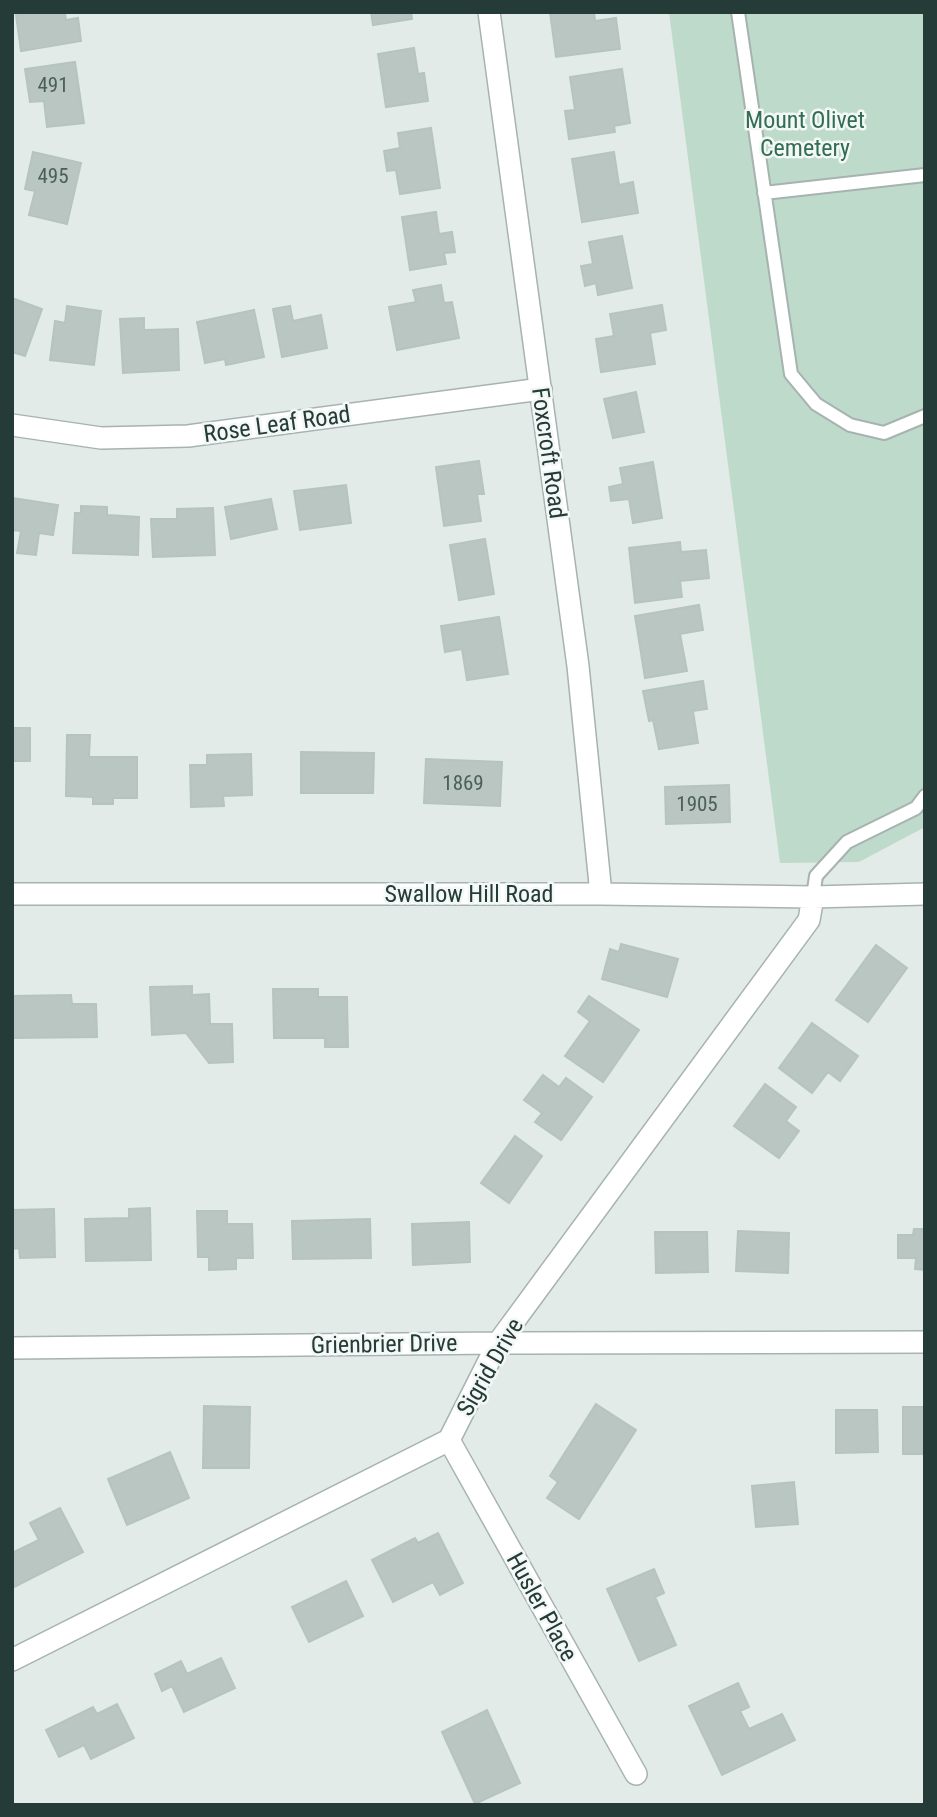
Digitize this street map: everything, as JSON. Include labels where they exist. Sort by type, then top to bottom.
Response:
[{"type":"street","name":"Foxcroft Road","points":[[489,12],[578,666],[601,894]]},
{"type":"street","name":"Rose Leaf Road","points":[[12,425],[101,439],[188,436],[541,389]]},
{"type":"street","name":"Swallow Hill Road","points":[[12,894],[601,894],[813,897],[925,894]]},
{"type":"street","name":"Sigrid Drive","points":[[12,1660],[449,1440],[498,1343],[809,920],[813,897]]},
{"type":"street","name":"Grienbrier Drive","points":[[12,1348],[925,1342]]},
{"type":"street","name":"Husler Place","points":[[449,1440],[635,1774]]},
{"type":"lane","points":[[738,12],[791,374],[816,404],[850,425],[884,433],[925,416]]},
{"type":"lane","points":[[764,193],[925,175]]},
{"type":"lane","points":[[813,897],[816,876],[847,842],[916,808],[925,796]]},
{"type":"green space","name":"Mount Olivet Cemetery","points":[[669,12],[925,12],[925,827],[859,862],[780,863]]},
{"type":"building","points":[[27,12],[65,12],[66,20],[78,18],[81,41],[21,51],[16,15]]},
{"type":"building","points":[[371,12],[411,12],[412,19],[373,25]]},
{"type":"building","points":[[550,12],[594,12],[595,21],[616,18],[620,49],[556,57]]},
{"type":"building","points":[[414,48],[418,74],[424,73],[428,101],[386,107],[378,54]]},
{"type":"building","points":[[75,62],[84,123],[47,127],[44,101],[30,102],[25,69]]},
{"type":"building","points":[[622,69],[630,123],[614,126],[615,132],[569,139],[565,111],[575,110],[570,77]]},
{"type":"building","points":[[431,128],[440,188],[400,194],[396,170],[387,171],[384,151],[400,148],[398,133]]},
{"type":"building","points":[[33,152],[81,163],[67,224],[29,215],[35,191],[25,189]]},
{"type":"building","points":[[614,152],[619,185],[633,182],[638,213],[582,222],[572,159]]},
{"type":"building","points":[[436,212],[439,234],[452,232],[455,252],[444,253],[446,264],[410,270],[402,217]]},
{"type":"building","points":[[622,236],[632,288],[598,295],[596,283],[585,286],[581,266],[593,264],[589,242]]},
{"type":"building","points":[[441,285],[444,303],[452,302],[459,338],[397,350],[389,307],[416,302],[413,290]]},
{"type":"building","points":[[12,298],[42,309],[25,356],[12,352]]},
{"type":"building","points":[[662,305],[666,330],[650,333],[655,364],[601,372],[596,339],[614,336],[610,314]]},
{"type":"building","points":[[67,306],[101,311],[94,365],[50,360],[55,321],[65,323]]},
{"type":"building","points":[[290,306],[293,321],[321,315],[327,348],[282,357],[273,309]]},
{"type":"building","points":[[254,310],[264,357],[226,365],[225,359],[205,363],[197,322]]},
{"type":"building","points":[[144,318],[144,330],[178,329],[179,370],[123,373],[120,319]]},
{"type":"building","points":[[636,392],[644,432],[613,438],[604,399]]},
{"type":"building","points":[[479,461],[484,494],[477,494],[481,521],[444,526],[436,467]]},
{"type":"building","points":[[653,462],[662,518],[633,523],[629,499],[611,501],[609,487],[623,484],[620,468]]},
{"type":"building","points":[[346,485],[351,523],[300,530],[294,491]]},
{"type":"building","points":[[13,498],[58,505],[53,535],[39,533],[36,555],[17,553],[21,531],[12,530]]},
{"type":"building","points":[[271,499],[277,529],[231,539],[225,507]]},
{"type":"building","points":[[81,506],[107,507],[107,515],[139,517],[138,555],[73,553],[75,513],[81,513]]},
{"type":"building","points":[[213,508],[215,555],[153,557],[151,519],[177,519],[177,509]]},
{"type":"building","points":[[485,539],[494,594],[459,600],[450,545]]},
{"type":"building","points":[[680,542],[681,552],[706,550],[709,578],[680,581],[682,597],[635,603],[629,548]]},
{"type":"building","points":[[699,605],[703,630],[680,634],[687,671],[645,678],[635,616]]},
{"type":"building","points":[[499,617],[508,674],[467,680],[462,649],[445,652],[441,626]]},
{"type":"building","points":[[703,681],[707,709],[693,711],[698,743],[659,749],[653,720],[649,721],[643,691]]},
{"type":"building","points":[[12,728],[30,728],[30,761],[12,761]]},
{"type":"building","points":[[67,735],[90,735],[89,757],[137,757],[137,798],[113,798],[113,804],[93,804],[93,797],[66,796]]},
{"type":"building","points":[[301,752],[374,753],[373,793],[301,793]]},
{"type":"building","points":[[251,754],[252,795],[223,796],[224,806],[191,807],[190,765],[207,765],[207,755]]},
{"type":"building","points":[[426,759],[502,762],[500,806],[424,803]]},
{"type":"building","points":[[729,785],[730,822],[666,824],[665,787]]},
{"type":"building","points":[[621,944],[678,959],[667,997],[602,979],[610,949],[619,952]]},
{"type":"building","points":[[876,945],[907,968],[868,1022],[836,1000]]},
{"type":"building","points":[[192,986],[192,995],[209,994],[210,1024],[232,1024],[233,1062],[209,1063],[186,1033],[152,1035],[150,987]]},
{"type":"building","points":[[273,989],[318,989],[318,997],[347,997],[348,1047],[325,1047],[325,1038],[274,1038]]},
{"type":"building","points":[[71,995],[72,1004],[96,1004],[97,1037],[12,1038],[12,996]]},
{"type":"building","points":[[589,996],[639,1030],[603,1082],[565,1056],[590,1021],[578,1012]]},
{"type":"building","points":[[812,1023],[858,1056],[840,1081],[828,1072],[812,1093],[779,1068]]},
{"type":"building","points":[[543,1075],[559,1087],[566,1078],[592,1097],[561,1140],[535,1122],[542,1113],[524,1100]]},
{"type":"building","points":[[765,1084],[796,1107],[786,1121],[799,1131],[779,1158],[734,1126]]},
{"type":"building","points":[[515,1136],[542,1156],[509,1203],[481,1183]]},
{"type":"building","points":[[150,1208],[151,1260],[86,1261],[85,1219],[129,1218],[129,1209]]},
{"type":"building","points":[[54,1209],[55,1257],[20,1258],[19,1248],[12,1249],[12,1210]]},
{"type":"building","points":[[197,1211],[227,1211],[227,1224],[252,1224],[253,1258],[236,1258],[236,1269],[209,1270],[209,1257],[198,1257]]},
{"type":"building","points":[[370,1219],[371,1258],[293,1259],[292,1221]]},
{"type":"building","points":[[469,1222],[470,1262],[413,1265],[412,1224]]},
{"type":"building","points":[[914,1229],[925,1229],[925,1270],[915,1269],[916,1258],[898,1258],[898,1235],[913,1235]]},
{"type":"building","points":[[738,1231],[789,1233],[788,1273],[736,1271]]},
{"type":"building","points":[[655,1232],[707,1232],[708,1272],[656,1273]]},
{"type":"building","points":[[596,1404],[636,1430],[579,1519],[547,1498],[558,1482],[550,1476]]},
{"type":"building","points":[[204,1406],[250,1407],[249,1468],[203,1468]]},
{"type":"building","points":[[903,1407],[925,1407],[925,1454],[903,1454]]},
{"type":"building","points":[[836,1410],[877,1410],[878,1452],[836,1453]]},
{"type":"building","points":[[170,1452],[189,1498],[127,1525],[108,1479]]},
{"type":"building","points":[[794,1482],[798,1524],[756,1527],[752,1486]]},
{"type":"building","points":[[60,1508],[83,1552],[12,1588],[12,1553],[39,1540],[30,1523]]},
{"type":"building","points":[[438,1533],[463,1583],[440,1595],[433,1582],[393,1602],[372,1560],[415,1538],[418,1543]]},
{"type":"building","points":[[654,1569],[664,1593],[655,1597],[676,1645],[639,1661],[607,1589]]},
{"type":"building","points":[[346,1581],[363,1616],[309,1642],[292,1607]]},
{"type":"building","points":[[221,1658],[235,1688],[184,1712],[172,1686],[162,1691],[155,1674],[181,1661],[187,1674]]},
{"type":"building","points":[[738,1683],[749,1707],[740,1711],[749,1729],[782,1714],[795,1740],[722,1775],[689,1706]]},
{"type":"building","points":[[117,1704],[134,1738],[91,1759],[84,1745],[59,1757],[46,1730],[93,1707],[97,1714]]},
{"type":"building","points":[[487,1710],[520,1783],[475,1804],[442,1732]]}]
